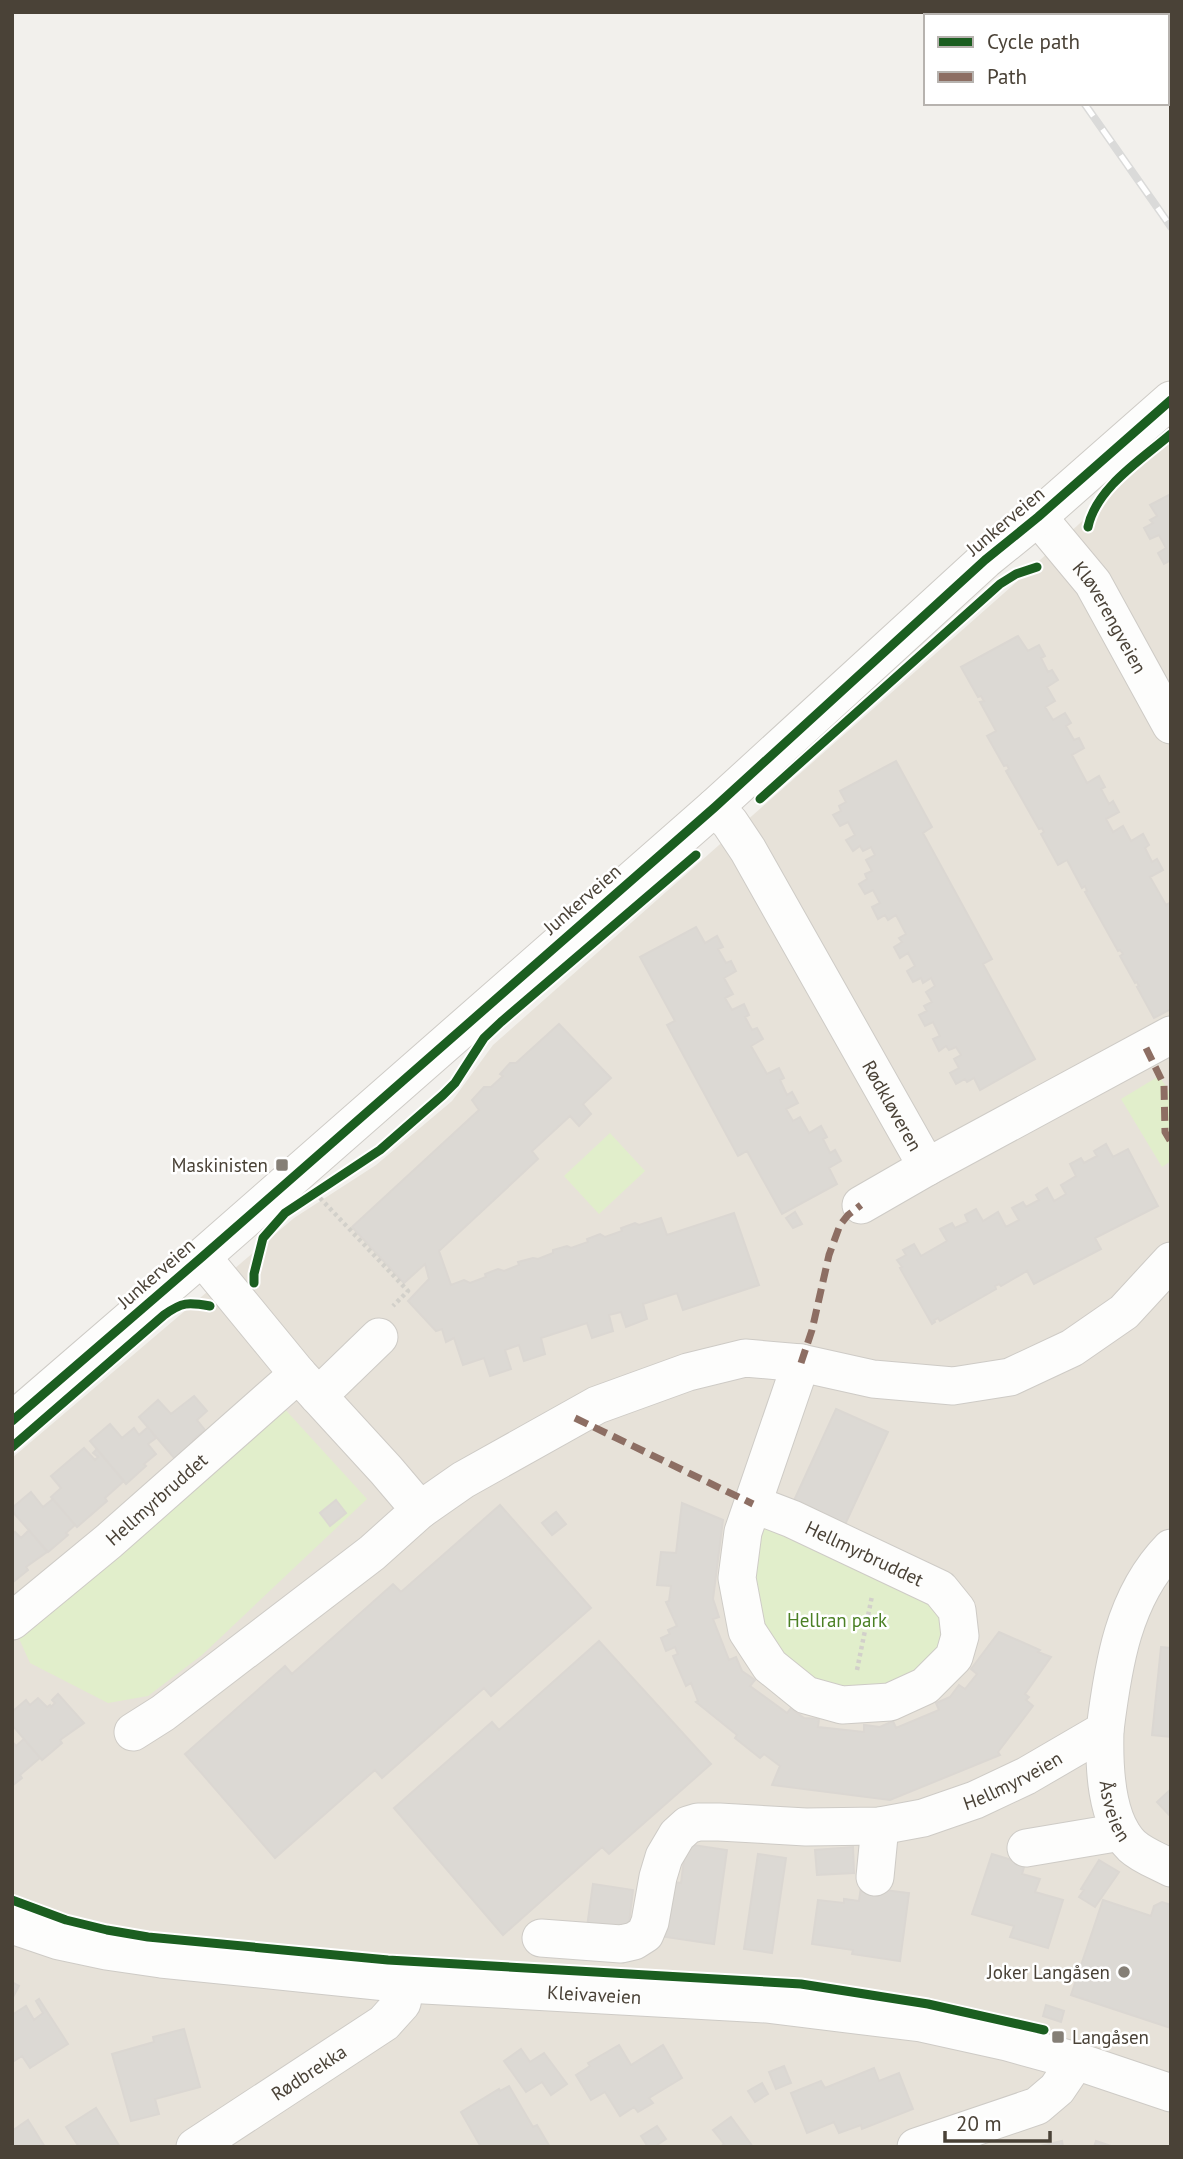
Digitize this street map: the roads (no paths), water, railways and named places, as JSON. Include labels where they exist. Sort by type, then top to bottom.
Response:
[{"type":"street","name":"Junkerveien","points":[[12,1421],[715,807],[985,560],[1171,400]]},
{"type":"street","name":"Kløverengveien","points":[[1038,517],[1093,583],[1171,725]]},
{"type":"street","name":"Rødkløveren","points":[[715,807],[730,823],[747,850],[926,1167],[1171,1035]]},
{"type":"street","points":[[861,1205],[926,1167]]},
{"type":"street","points":[[202,1257],[308,1385],[420,1510]]},
{"type":"street","points":[[133,1732],[163,1713],[340,1578],[420,1510],[463,1480],[597,1405],[688,1373],[745,1359],[801,1363],[873,1379],[953,1386],[1010,1377],[1072,1348],[1124,1312],[1171,1261]]},
{"type":"street","name":"Hellmyrbruddet","points":[[12,1621],[108,1541],[384,1323]]},
{"type":"street","name":"Hellmyrbruddet","points":[[753,1504],[792,1519],[940,1589],[957,1610],[960,1636],[954,1657],[925,1686],[890,1702],[842,1705],[806,1695],[770,1666],[747,1631],[737,1578],[743,1532],[801,1363]]},
{"type":"street","points":[[1105,1730],[1113,1668],[1125,1625],[1143,1587],[1171,1548]]},
{"type":"street","name":"Hellmyrveien","points":[[541,1938],[621,1944],[634,1941],[645,1934],[664,1857],[677,1835],[688,1825],[719,1822],[806,1827],[880,1826],[923,1818],[975,1800],[1026,1776],[1105,1730]]},
{"type":"street","name":"Åsveien","points":[[1105,1730],[1104,1761],[1107,1786],[1121,1832],[1132,1845],[1171,1868]]},
{"type":"street","points":[[875,1877],[880,1826]]},
{"type":"street","points":[[1026,1848],[1121,1832]]},
{"type":"street","name":"Kleivaveien","points":[[12,1925],[59,1941],[161,1959],[406,1984],[766,2004],[842,2012],[921,2024],[1007,2042],[1171,2093]]},
{"type":"street","name":"Rødbrekka","points":[[195,2147],[384,2023],[402,2003],[406,1984]]},
{"type":"street","points":[[916,2147],[1037,2106],[1057,2089],[1076,2062]]},
{"type":"railway","points":[[1085,105],[1171,227]]},
{"type":"place","name":"Maskinisten","points":[[282,1165]]},
{"type":"place","name":"Joker Langåsen","points":[[1124,1972]]},
{"type":"place","name":"Langåsen","points":[[1058,2037]]},
{"type":"park label","name":"Hellran park","points":[[837,1620]]}]
